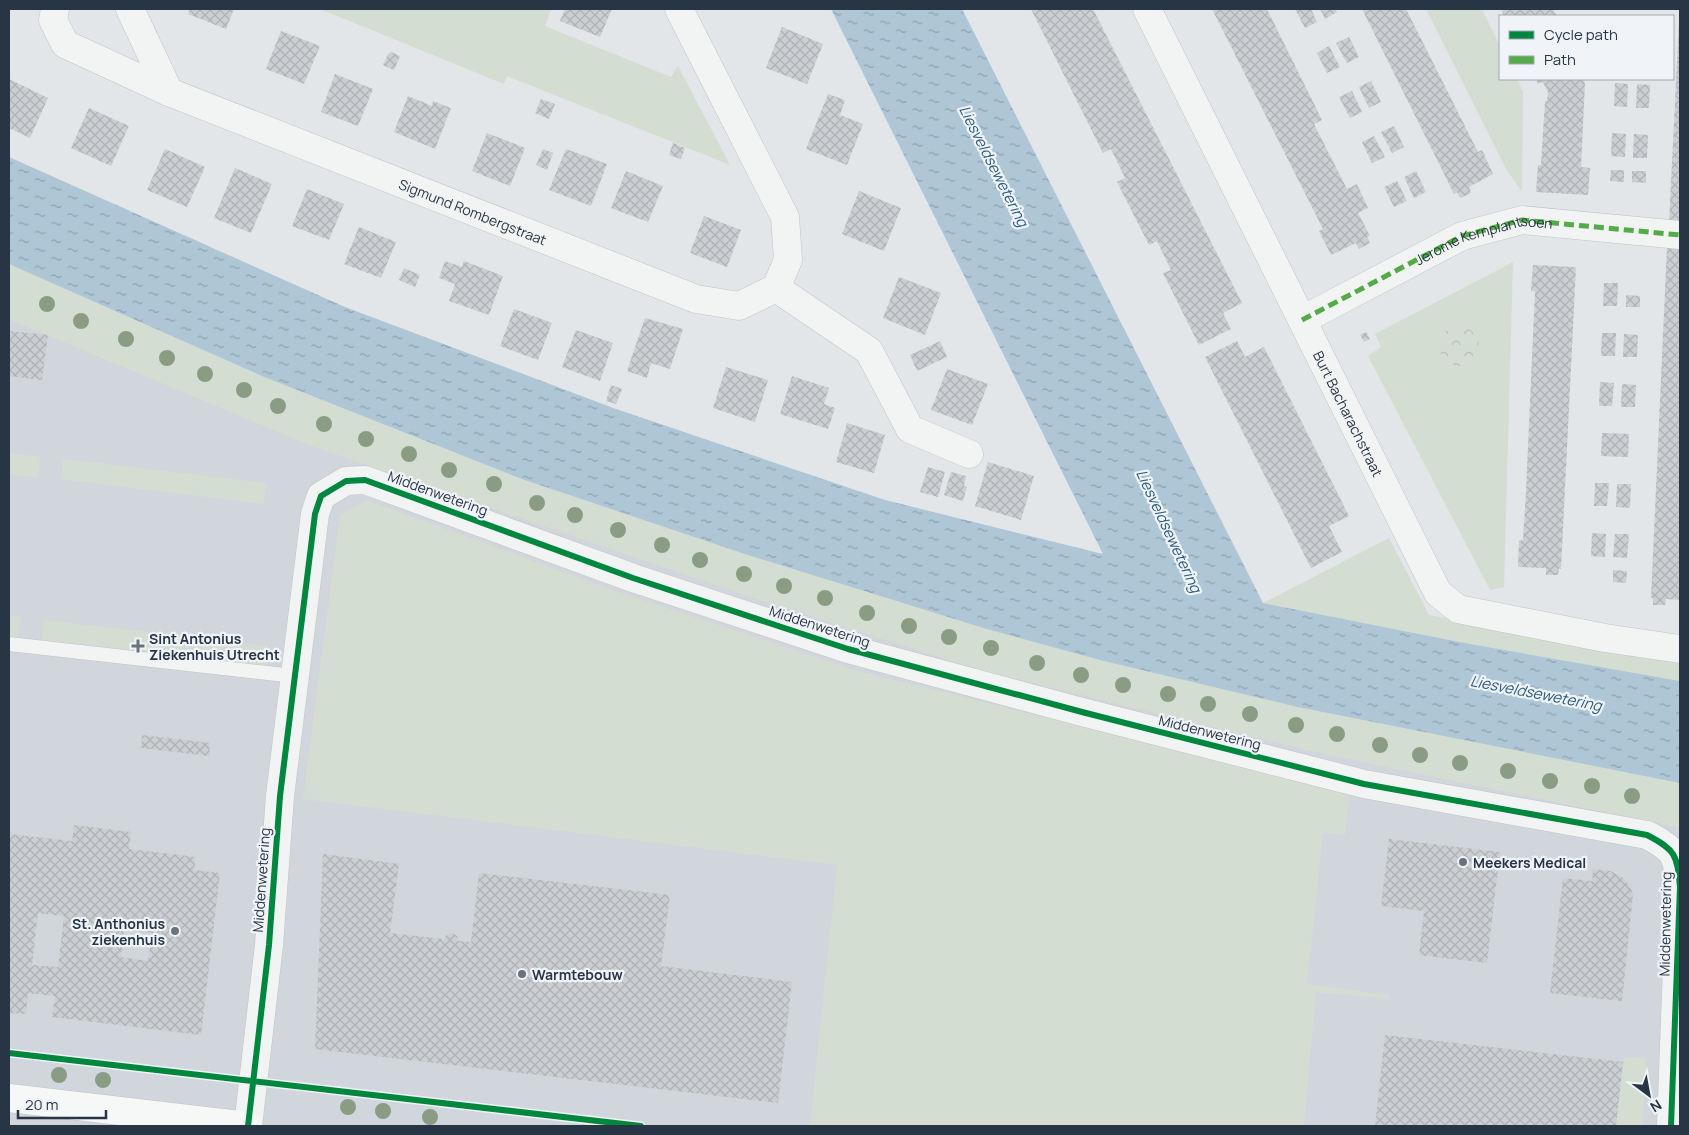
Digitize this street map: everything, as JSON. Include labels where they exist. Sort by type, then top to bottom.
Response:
[{"type":"main road","points":[[9,1098],[248,1126]]},
{"type":"street","name":"Sigmund Rombergstraat","points":[[56,9],[53,20],[64,44],[169,92],[696,299],[739,306],[776,288]]},
{"type":"street","points":[[130,9],[169,92]]},
{"type":"street","points":[[679,9],[785,217],[788,260],[776,288],[869,351],[910,429],[969,454]]},
{"type":"street","name":"Burt Bacharachstraat","points":[[1147,9],[1438,593],[1458,609],[1606,638],[1680,649]]},
{"type":"street","name":"Jerome Kernplantsoen","points":[[1302,320],[1462,236],[1522,220],[1680,235]]},
{"type":"street","name":"Middenwetering","points":[[248,1126],[269,944],[276,833],[315,514],[321,496],[346,481],[365,480],[633,578],[857,651],[1082,712],[1364,784],[1647,835],[1665,844],[1678,860],[1680,887],[1671,1126]]},
{"type":"lane","points":[[9,644],[294,676]]},
{"type":"shaded area","points":[[9,264],[297,390],[1680,750],[1680,1126],[9,1126]]},
{"type":"green space","points":[[320,9],[551,9],[545,26],[671,77],[678,66],[730,165],[507,76],[504,84]]},
{"type":"green space","points":[[1426,9],[1482,9],[1499,44],[1499,80],[1517,80],[1523,92],[1522,192],[1506,169]]},
{"type":"green space","points":[[9,256],[262,376],[522,479],[745,554],[987,629],[1104,661],[1298,707],[1680,783],[1680,828],[1315,752],[983,671],[750,597],[314,447],[9,319]]},
{"type":"green space","points":[[1513,262],[1504,587],[1490,590],[1368,356],[1381,347],[1375,334]]},
{"type":"green space","points":[[1459,326],[1473,332],[1479,346],[1473,360],[1459,366],[1445,360],[1439,346],[1445,332]]},
{"type":"green space","points":[[9,453],[40,457],[38,478],[9,474]]},
{"type":"green space","points":[[63,459],[266,483],[264,504],[61,479]]},
{"type":"green space","points":[[367,500],[610,589],[861,672],[1350,792],[1345,835],[1323,833],[1307,984],[1389,995],[1389,999],[1316,992],[1304,1126],[810,1126],[837,865],[303,799],[340,515]]},
{"type":"green space","points":[[1389,538],[1429,615],[1680,660],[1680,681],[1471,644],[1263,603]]},
{"type":"green space","points":[[9,616],[21,617],[18,638],[9,637]]},
{"type":"green space","points":[[44,620],[268,646],[265,667],[42,641]]},
{"type":"green space","points":[[1624,1057],[1646,1058],[1643,1126],[1616,1126]]},
{"type":"water","name":"Liesveldsewetering","points":[[831,9],[962,9],[1263,603],[1465,643],[1680,681],[1680,783],[1298,707],[1104,661],[987,629],[745,554],[522,479],[262,376],[9,264],[9,157],[345,307],[616,409],[885,500],[1103,554]]},
{"type":"building","points":[[190,9],[234,9],[226,29],[188,14]]},
{"type":"building","points":[[565,9],[612,9],[600,37],[560,21]]},
{"type":"building","points":[[1031,9],[1093,9],[1242,303],[1223,313],[1231,329],[1199,345],[1163,273],[1171,270],[1157,241],[1149,245],[1117,182],[1125,178],[1111,149],[1103,153]]},
{"type":"building","points":[[1212,9],[1267,9],[1322,120],[1314,124],[1347,189],[1357,184],[1368,208],[1358,213],[1370,236],[1367,237],[1370,243],[1359,249],[1356,243],[1331,255],[1319,231],[1323,229]]},
{"type":"building","points":[[1295,9],[1311,9],[1317,22],[1305,28]]},
{"type":"building","points":[[1320,9],[1335,9],[1337,12],[1325,19]]},
{"type":"building","points":[[1362,9],[1406,9],[1478,152],[1482,150],[1493,174],[1469,187],[1471,193],[1460,198],[1457,192],[1454,194]]},
{"type":"building","points":[[1503,9],[1553,9],[1556,15],[1504,15]]},
{"type":"building","points":[[1679,21],[1680,223],[1669,223]]},
{"type":"building","points":[[782,27],[823,44],[807,84],[766,68]]},
{"type":"building","points":[[281,31],[320,46],[304,84],[266,69]]},
{"type":"building","points":[[1349,37],[1359,57],[1347,63],[1336,43]]},
{"type":"building","points":[[1329,46],[1340,67],[1327,73],[1317,53]]},
{"type":"building","points":[[391,52],[400,56],[394,70],[383,65],[388,54]]},
{"type":"building","points":[[335,74],[373,89],[358,126],[321,112]]},
{"type":"building","points":[[9,79],[48,98],[30,138],[9,128]]},
{"type":"building","points":[[1536,80],[1584,80],[1585,83],[1581,167],[1590,168],[1588,195],[1536,192],[1538,165],[1541,165],[1545,101],[1547,101],[1548,92],[1543,82],[1538,84]]},
{"type":"building","points":[[1371,81],[1381,102],[1369,108],[1359,87]]},
{"type":"building","points":[[1615,83],[1628,84],[1627,107],[1614,106]]},
{"type":"building","points":[[1637,84],[1650,85],[1649,108],[1636,108]]},
{"type":"building","points":[[1352,91],[1362,112],[1350,118],[1339,97]]},
{"type":"building","points":[[828,94],[845,100],[840,115],[863,124],[847,165],[806,149]]},
{"type":"building","points":[[408,96],[432,106],[433,101],[451,108],[435,149],[394,132]]},
{"type":"building","points":[[541,99],[555,104],[549,119],[535,113]]},
{"type":"building","points":[[89,108],[129,126],[111,166],[71,148]]},
{"type":"building","points":[[1394,126],[1404,147],[1392,153],[1381,132]]},
{"type":"building","points":[[487,133],[525,148],[510,186],[472,171]]},
{"type":"building","points":[[1612,133],[1626,134],[1625,157],[1611,156]]},
{"type":"building","points":[[1634,134],[1648,135],[1647,158],[1633,158]]},
{"type":"building","points":[[1374,136],[1385,157],[1372,163],[1362,142]]},
{"type":"building","points":[[673,143],[685,148],[681,159],[669,155]]},
{"type":"building","points":[[165,149],[205,167],[187,207],[147,190]]},
{"type":"building","points":[[543,149],[553,153],[547,170],[536,165]]},
{"type":"building","points":[[566,149],[607,164],[591,206],[549,190]]},
{"type":"building","points":[[235,168],[272,184],[251,233],[214,218]]},
{"type":"building","points":[[1611,170],[1624,170],[1624,182],[1610,181]]},
{"type":"building","points":[[626,171],[663,186],[648,222],[611,208]]},
{"type":"building","points":[[1416,171],[1426,192],[1414,198],[1404,177]]},
{"type":"building","points":[[1632,171],[1646,171],[1646,183],[1632,182]]},
{"type":"building","points":[[1397,181],[1407,201],[1394,207],[1384,187]]},
{"type":"building","points":[[307,189],[344,204],[329,240],[292,226]]},
{"type":"building","points":[[859,191],[901,208],[884,251],[842,234]]},
{"type":"building","points":[[704,216],[741,230],[727,267],[690,253]]},
{"type":"building","points":[[359,227],[396,242],[381,278],[344,264]]},
{"type":"building","points":[[1667,247],[1680,248],[1680,600],[1666,599],[1665,605],[1653,605],[1653,598],[1651,598]]},
{"type":"building","points":[[445,261],[462,267],[464,261],[503,276],[489,315],[449,301],[455,284],[439,278]]},
{"type":"building","points":[[1533,265],[1576,267],[1561,569],[1559,568],[1558,575],[1546,575],[1546,568],[1518,567],[1519,541],[1523,540],[1526,491],[1535,291],[1531,291]]},
{"type":"building","points":[[404,268],[420,275],[415,287],[399,280]]},
{"type":"building","points":[[899,277],[941,293],[925,335],[883,318]]},
{"type":"building","points":[[1604,283],[1618,283],[1617,306],[1603,306]]},
{"type":"building","points":[[1626,295],[1640,296],[1640,307],[1626,307]]},
{"type":"building","points":[[514,309],[552,323],[538,360],[500,346]]},
{"type":"building","points":[[645,318],[683,329],[670,369],[651,363],[647,378],[627,371]]},
{"type":"building","points":[[576,330],[613,343],[600,381],[562,367]]},
{"type":"building","points":[[9,331],[48,335],[42,380],[9,376]]},
{"type":"building","points":[[1366,332],[1370,339],[1364,342],[1360,335]]},
{"type":"building","points":[[1602,333],[1616,333],[1615,356],[1601,356]]},
{"type":"building","points":[[1624,334],[1638,335],[1637,357],[1623,357]]},
{"type":"building","points":[[940,341],[947,357],[917,371],[910,355]]},
{"type":"building","points":[[1237,341],[1245,357],[1264,347],[1349,516],[1329,526],[1342,552],[1311,568],[1205,357]]},
{"type":"building","points":[[726,367],[768,380],[755,422],[713,408]]},
{"type":"building","points":[[947,369],[988,384],[972,425],[931,410]]},
{"type":"building","points":[[792,376],[829,388],[824,404],[835,408],[828,429],[780,414]]},
{"type":"building","points":[[1600,382],[1614,383],[1612,406],[1599,406]]},
{"type":"building","points":[[1622,384],[1636,385],[1635,407],[1621,407]]},
{"type":"building","points":[[611,385],[622,389],[616,404],[606,401]]},
{"type":"building","points":[[847,423],[885,435],[874,473],[836,462]]},
{"type":"building","points":[[1602,433],[1629,434],[1628,457],[1601,456]]},
{"type":"building","points":[[988,462],[1034,476],[1021,520],[975,506]]},
{"type":"building","points":[[928,467],[945,472],[938,497],[920,492]]},
{"type":"building","points":[[951,472],[966,476],[964,486],[967,487],[963,501],[944,495]]},
{"type":"building","points":[[1595,483],[1609,483],[1607,506],[1594,506]]},
{"type":"building","points":[[1617,484],[1631,484],[1630,508],[1616,507]]},
{"type":"building","points":[[1592,533],[1606,534],[1605,557],[1591,556]]},
{"type":"building","points":[[1615,534],[1629,534],[1627,558],[1613,557]]},
{"type":"building","points":[[1613,570],[1627,571],[1626,583],[1613,582]]},
{"type":"building","points":[[142,735],[210,743],[209,756],[141,748]]},
{"type":"building","name":"St. Anthonius ziekenhuis","points":[[74,825],[131,832],[129,849],[196,857],[194,870],[220,873],[201,1035],[52,1017],[55,996],[28,993],[26,1014],[9,1013],[9,834],[72,841]],"holes":[[[38,913],[64,916],[58,967],[32,965]],[[124,930],[152,933],[148,961],[121,957]]]},
{"type":"building","points":[[1389,839],[1500,852],[1487,963],[1419,955],[1424,911],[1381,906]]},
{"type":"building","name":"Warmtebouw","points":[[323,854],[399,864],[390,933],[444,939],[446,935],[452,933],[457,936],[458,941],[471,942],[479,873],[670,895],[661,966],[792,982],[778,1103],[315,1049]]},
{"type":"building","points":[[1593,869],[1610,871],[1622,877],[1630,886],[1633,895],[1622,1001],[1550,993],[1563,878],[1592,881]]},
{"type":"building","points":[[1385,1035],[1623,1062],[1616,1126],[1375,1126]]},
{"type":"marked path","points":[[1302,320],[1462,236],[1522,220],[1680,235]]},
{"type":"cycle path","points":[[248,1126],[269,945],[280,796],[315,514],[321,496],[346,481],[365,480],[633,578],[848,649],[1082,712],[1364,784],[1647,835],[1664,845],[1673,855],[1678,867],[1680,887],[1671,1126]]},
{"type":"cycle path","points":[[9,1053],[641,1126]]},
{"type":"place","name":"Sint Antonius Ziekenhuis Utrecht","points":[[138,646]]},
{"type":"place","name":"Meekers Medical","points":[[1463,862]]},
{"type":"place","name":"St. Anthonius ziekenhuis","points":[[175,931]]},
{"type":"place","name":"Warmtebouw","points":[[522,974]]}]
